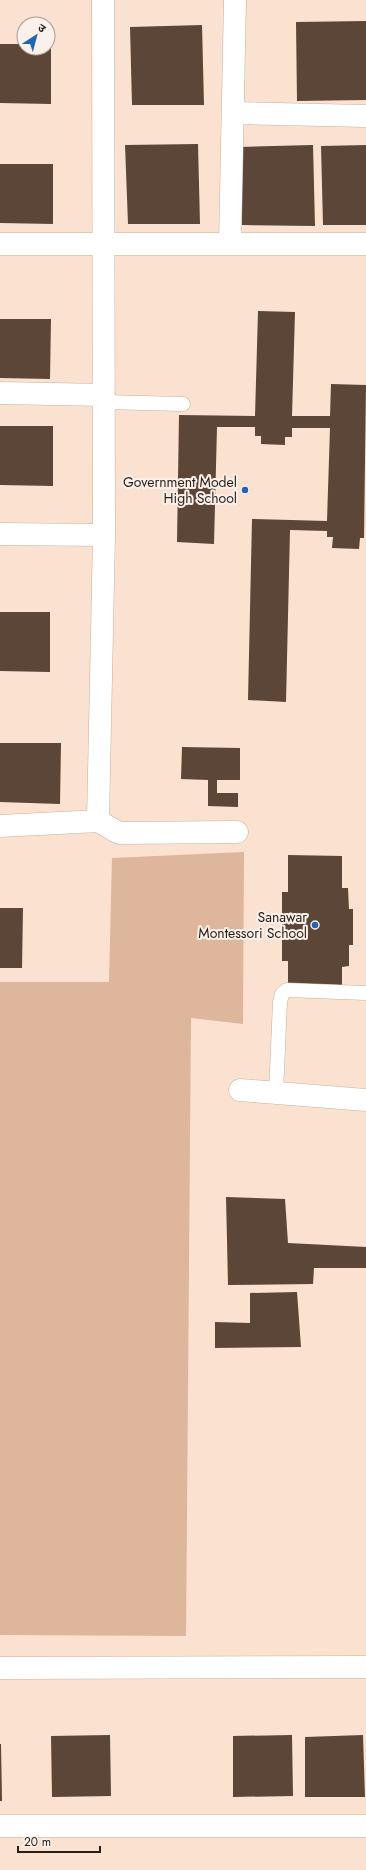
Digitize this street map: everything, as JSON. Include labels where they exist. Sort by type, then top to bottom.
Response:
[{"type":"street","points":[[98,822],[104,535],[103,0]]},
{"type":"street","points":[[230,244],[235,0]]},
{"type":"street","points":[[233,113],[366,116]]},
{"type":"street","points":[[0,244],[366,244]]},
{"type":"street","points":[[0,393],[104,399]]},
{"type":"street","points":[[0,534],[104,535]]},
{"type":"street","points":[[0,826],[98,822],[119,833],[237,832]]},
{"type":"street","points":[[240,1090],[366,1100]]},
{"type":"street","points":[[0,1668],[366,1667]]},
{"type":"street","points":[[0,1826],[366,1826]]},
{"type":"lane","points":[[104,399],[183,404]]},
{"type":"lane","points":[[276,1093],[280,1002],[282,994],[287,990],[366,994]]},
{"type":"shaded area","points":[[244,852],[243,1024],[191,1018],[186,1636],[0,1635],[0,982],[109,982],[112,858]]},
{"type":"building","points":[[366,21],[366,100],[297,101],[296,22]]},
{"type":"building","points":[[202,25],[204,105],[132,105],[130,27]]},
{"type":"building","points":[[0,44],[16,44],[16,56],[51,56],[51,104],[0,103]]},
{"type":"building","points":[[198,144],[200,224],[128,224],[125,145]]},
{"type":"building","points":[[313,145],[315,226],[242,225],[240,147]]},
{"type":"building","points":[[366,145],[366,225],[323,225],[321,146]]},
{"type":"building","points":[[0,164],[53,164],[53,224],[0,223]]},
{"type":"building","points":[[258,311],[295,312],[292,416],[330,416],[331,384],[366,385],[364,538],[360,538],[359,549],[332,548],[333,537],[327,537],[327,531],[290,530],[286,702],[248,700],[252,519],[327,521],[330,428],[292,428],[292,437],[285,437],[285,445],[261,444],[261,436],[255,436],[255,427],[217,427],[214,544],[177,542],[179,415],[255,416]]},
{"type":"building","points":[[0,319],[51,319],[50,379],[0,378]]},
{"type":"building","points":[[0,426],[53,426],[53,486],[0,485]]},
{"type":"building","points":[[0,612],[50,612],[50,672],[0,671]]},
{"type":"building","points":[[0,743],[61,743],[60,804],[0,802]]},
{"type":"building","points":[[182,747],[240,748],[240,780],[217,780],[217,793],[238,793],[238,807],[208,806],[208,780],[181,779]]},
{"type":"building","points":[[288,855],[342,856],[342,888],[348,888],[349,909],[353,909],[353,945],[349,945],[349,966],[342,967],[342,987],[288,987],[288,961],[282,961],[282,892],[288,892]]},
{"type":"building","points":[[0,908],[23,908],[22,968],[0,968]]},
{"type":"building","points":[[226,1197],[285,1199],[288,1243],[366,1247],[366,1268],[314,1268],[313,1284],[228,1285]]},
{"type":"building","points":[[297,1292],[301,1347],[215,1348],[215,1322],[250,1323],[250,1293]]},
{"type":"building","points":[[110,1735],[111,1796],[52,1797],[51,1736]]},
{"type":"building","points":[[292,1735],[293,1796],[233,1797],[233,1736]]},
{"type":"building","points":[[363,1735],[365,1797],[305,1797],[305,1737]]},
{"type":"building","points":[[1,1744],[2,1801],[0,1801]]},
{"type":"place","name":"Government Model High School","points":[[245,490]]},
{"type":"place","name":"Sanawar Montessori School","points":[[315,925]]}]
